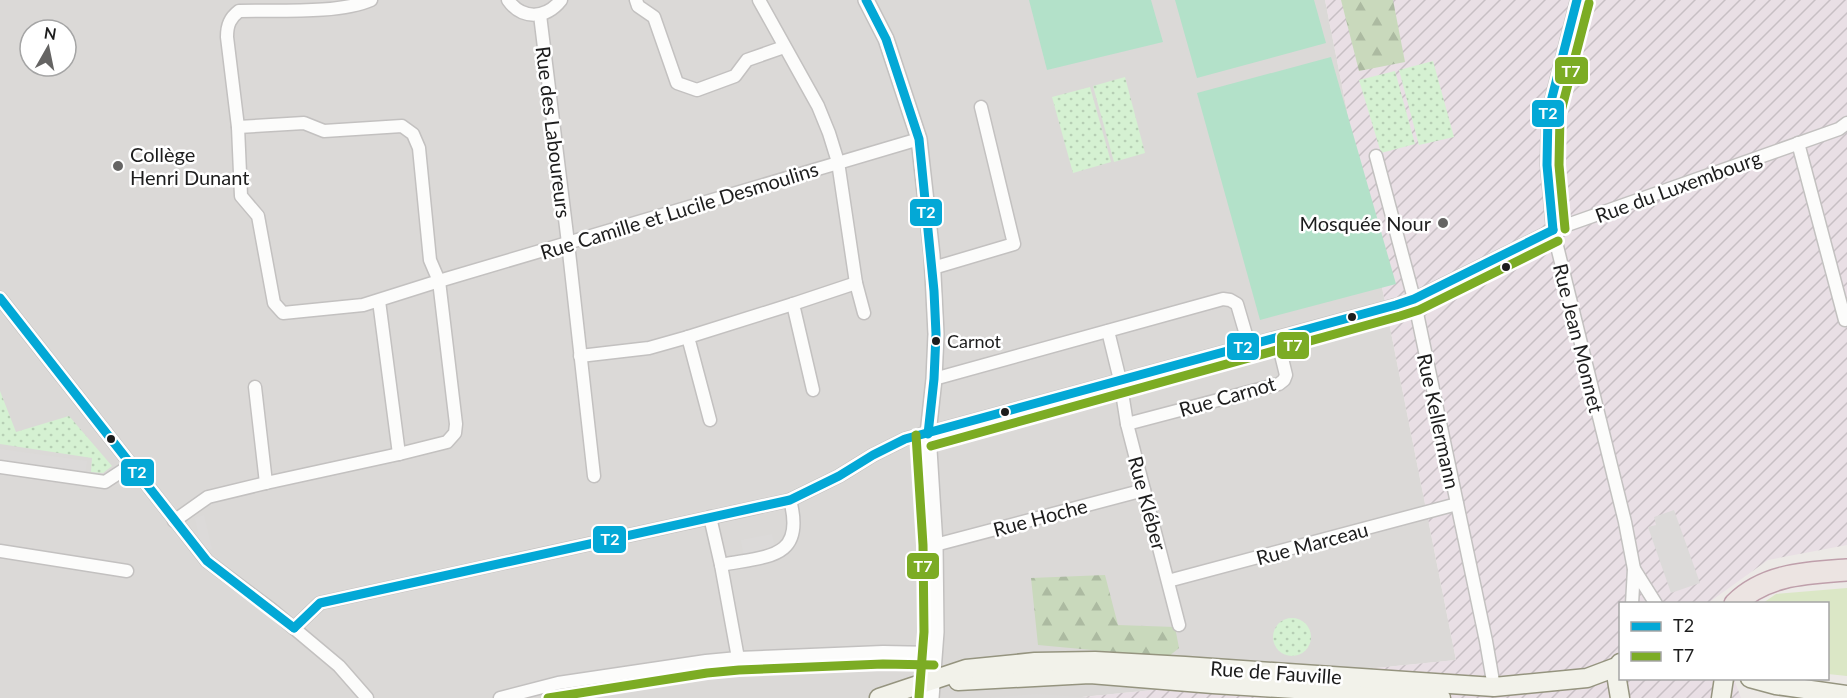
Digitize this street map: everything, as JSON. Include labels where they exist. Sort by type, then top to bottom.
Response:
[{"type":"highway","points":[[1736,602],[1766,582],[1797,574],[1847,570]]},
{"type":"main road","name":"Rue de Fauville","points":[[932,690],[973,668],[1035,662],[1095,662],[1494,687],[1587,678],[1619,664]]},
{"type":"main road","points":[[1619,669],[1617,680],[1620,698]]},
{"type":"main road","name":"Rue de Fauville","points":[[879,698],[932,690],[967,681],[1090,674],[1442,698]]},
{"type":"main road","points":[[1721,698],[1724,680]]},
{"type":"main road","points":[[1757,680],[1776,685],[1847,695]]},
{"type":"street","points":[[174,520],[208,496],[447,442],[455,433],[455,413],[439,281],[429,260],[419,148],[413,134],[402,126],[324,131],[304,123],[238,127],[226,37],[227,27],[232,17],[239,11],[307,5],[338,8],[371,0]]},
{"type":"street","points":[[508,0],[512,7],[530,15],[548,12],[561,0]]},
{"type":"street","points":[[636,0],[638,6],[654,17],[677,83],[698,90],[735,76],[747,60],[784,46]]},
{"type":"street","points":[[759,0],[818,106],[838,162],[856,283],[864,314]]},
{"type":"street","points":[[866,0],[886,39],[918,139],[933,268],[936,334],[928,434],[936,545],[936,632],[932,690]]},
{"type":"street","name":"Rue Jean Monnet","points":[[1577,0],[1548,113],[1547,165],[1553,230],[1617,484],[1634,569],[1632,602]]},
{"type":"street","name":"Rue des Laboureurs","points":[[540,15],[594,476]]},
{"type":"street","points":[[933,268],[1014,244],[981,107]]},
{"type":"street","name":"Rue du Luxembourg","points":[[1414,299],[1553,230],[1839,129],[1847,123]]},
{"type":"street","name":"Rue Camille et Lucile Desmoulins","points":[[238,127],[241,196],[258,216],[274,303],[283,313],[363,305],[379,301],[439,281],[918,139]]},
{"type":"street","points":[[1798,143],[1845,320]]},
{"type":"street","name":"Rue Kellermann","points":[[1376,156],[1414,299],[1494,687]]},
{"type":"street","points":[[580,356],[649,348],[856,283]]},
{"type":"street","points":[[0,298],[207,561],[339,666],[367,698]]},
{"type":"street","points":[[934,379],[1223,299],[1237,304],[1249,345]]},
{"type":"street","points":[[294,628],[320,603],[790,500],[839,477],[873,455],[905,439],[1414,299]]},
{"type":"street","points":[[379,301],[399,454]]},
{"type":"street","points":[[792,304],[813,390]]},
{"type":"street","name":"Rue Kléber","points":[[1108,331],[1120,380],[1127,424],[1179,625]]},
{"type":"street","points":[[688,337],[710,420]]},
{"type":"street","name":"Rue Carnot","points":[[1127,424],[1279,384],[1286,375],[1277,338]]},
{"type":"street","points":[[255,387],[266,483]]},
{"type":"street","points":[[0,467],[105,482],[131,465]]},
{"type":"street","name":"Rue Hoche","points":[[936,545],[1144,490]]},
{"type":"street","points":[[721,565],[776,553],[786,548],[793,535],[794,516],[790,500]]},
{"type":"street","name":"Rue Marceau","points":[[1168,581],[1456,504]]},
{"type":"street","points":[[710,517],[738,658]]},
{"type":"street","points":[[0,552],[127,571]]},
{"type":"street","name":"Rue Jean Monnet","points":[[1634,569],[1655,602]]},
{"type":"street","points":[[500,698],[558,683],[706,661],[883,652],[934,653]]},
{"type":"shaded area","points":[[0,0],[1325,0],[1456,660],[1072,698],[0,698]]},
{"type":"shaded area","points":[[1325,0],[1847,0],[1847,545],[1768,560],[1709,602],[1619,602],[1619,680],[1734,680],[1741,698],[1072,698],[1456,660]]},
{"type":"shaded area","points":[[0,449],[87,461],[85,475],[0,462]]},
{"type":"shaded area","points":[[1674,510],[1700,583],[1671,593],[1648,527],[1656,525],[1654,517]]},
{"type":"shaded area","points":[[204,515],[212,549],[202,551],[195,518]]},
{"type":"shaded area","points":[[772,534],[776,553],[744,560],[741,540]]},
{"type":"shaded area","points":[[1037,694],[1096,698],[983,698]]},
{"type":"green space","points":[[1029,0],[1151,0],[1163,42],[1047,70]]},
{"type":"green space","points":[[1175,0],[1314,0],[1326,43],[1197,78]]},
{"type":"green space","points":[[1341,0],[1393,0],[1405,62],[1359,71]]},
{"type":"green space","points":[[1331,57],[1396,284],[1260,320],[1197,93]]},
{"type":"green space","points":[[1433,61],[1454,137],[1419,145],[1399,70]]},
{"type":"green space","points":[[1395,71],[1415,144],[1381,153],[1359,80]]},
{"type":"green space","points":[[1125,77],[1145,153],[1114,162],[1093,86]]},
{"type":"green space","points":[[1090,87],[1111,162],[1073,173],[1052,97]]},
{"type":"green space","points":[[0,391],[16,432],[69,416],[112,466],[103,473],[91,472],[92,458],[0,444]]},
{"type":"green space","points":[[1105,575],[1118,625],[1175,627],[1179,648],[1168,657],[1038,645],[1031,578]]},
{"type":"green space","points":[[1847,588],[1847,676],[1829,674],[1829,602],[1764,602],[1776,594]]},
{"type":"green space","points":[[1292,618],[1305,624],[1311,637],[1305,650],[1292,656],[1279,650],[1273,637],[1279,624]]},
{"type":"transit line","name":"T2","points":[[866,0],[886,39],[919,139],[936,334],[928,434]]},
{"type":"transit line","name":"T2","points":[[1553,230],[1547,165],[1548,113],[1577,0]]},
{"type":"transit line","name":"T7","points":[[1565,229],[1559,165],[1560,115],[1589,3]]},
{"type":"transit line","name":"T2","points":[[294,628],[320,603],[790,500],[905,439],[1396,305],[1414,299],[1553,230]]},
{"type":"transit line","name":"T7","points":[[931,446],[1419,310],[1558,241]]},
{"type":"transit line","name":"T2","points":[[0,298],[207,561],[294,628]]},
{"type":"transit line","name":"T7","points":[[916,435],[923,545],[924,632],[919,697]]},
{"type":"transit line","name":"T7","points":[[548,698],[739,670],[883,664],[934,665]]},
{"type":"place","name":"Collège Henri Dunant","points":[[118,166]]},
{"type":"place","name":"Mosquée Nour","points":[[1443,223]]},
{"type":"place","name":"Carnot","points":[[936,341]]}]
